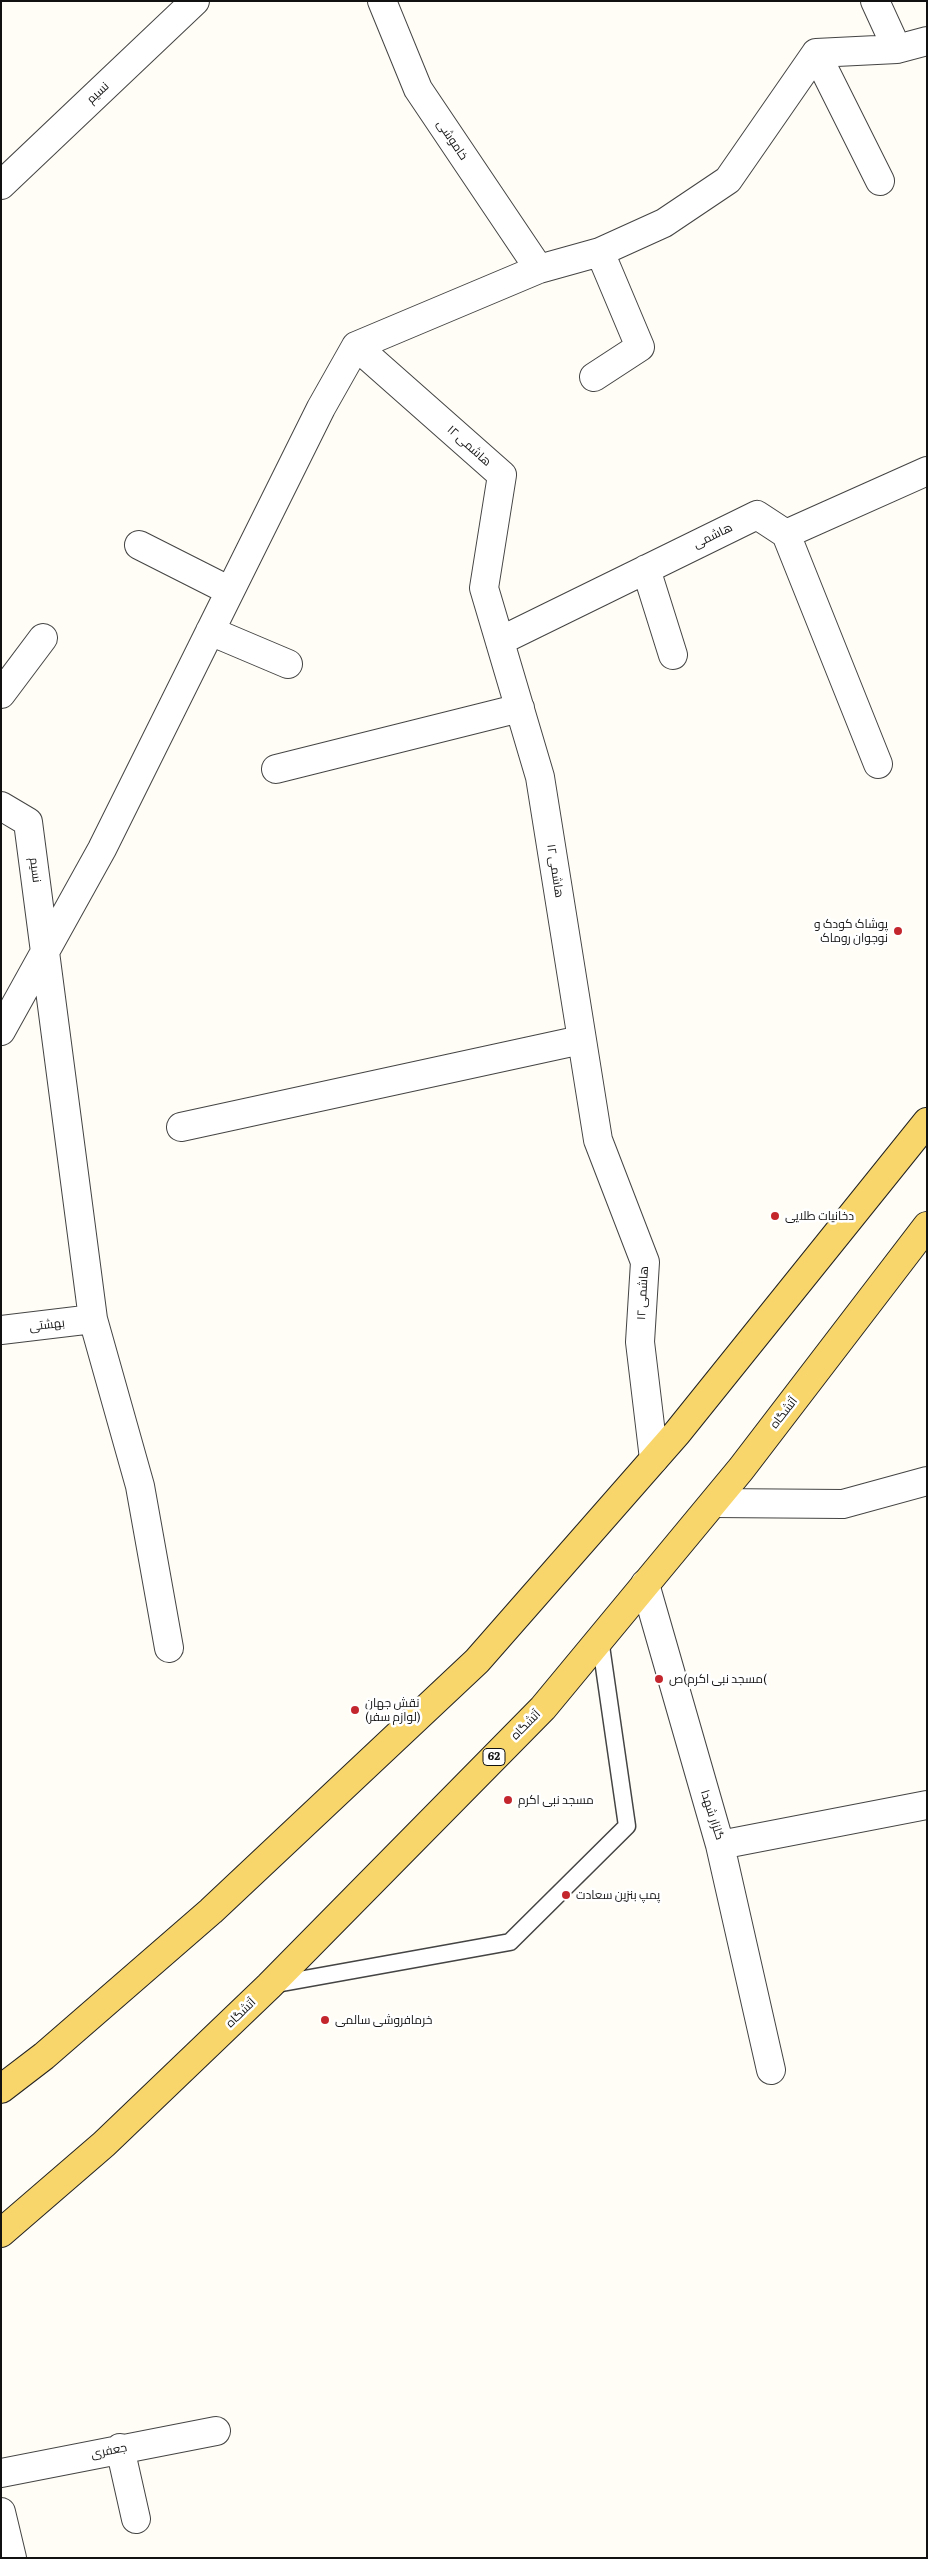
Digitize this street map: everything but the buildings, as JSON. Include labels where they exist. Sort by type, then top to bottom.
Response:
[{"type":"main road","points":[[1,2088],[44,2056],[211,1912],[477,1662],[654,1459],[927,1122]]},
{"type":"main road","name":"آتشگاه","points":[[1,2233],[104,2144],[269,1986],[543,1708],[714,1503],[927,1226]]},
{"type":"street","name":"نسیم","points":[[1,185],[195,1]]},
{"type":"street","points":[[875,1],[897,49]]},
{"type":"street","name":"خاموشی","points":[[384,2],[418,89],[539,269]]},
{"type":"street","points":[[816,53],[897,49],[927,41]]},
{"type":"street","points":[[816,53],[880,181]]},
{"type":"street","points":[[1,1031],[102,849],[321,408],[356,346],[539,269],[600,252],[664,223],[728,180],[816,53]]},
{"type":"street","points":[[594,377],[640,347],[600,252]]},
{"type":"street","name":"۱۲ هاشمی","points":[[356,346],[502,475],[484,588],[540,776],[598,1140],[645,1262],[640,1342],[654,1459]]},
{"type":"street","points":[[878,764],[786,534],[927,471]]},
{"type":"street","name":"هاشمی","points":[[500,641],[757,515],[786,534]]},
{"type":"street","points":[[139,545],[230,591]]},
{"type":"street","points":[[646,569],[673,655]]},
{"type":"street","points":[[210,631],[288,664]]},
{"type":"street","points":[[1,694],[43,638]]},
{"type":"street","points":[[276,769],[520,708]]},
{"type":"street","name":"نسیم","points":[[1,806],[28,822],[45,950]]},
{"type":"street","points":[[45,950],[93,1319],[140,1486],[169,1648]]},
{"type":"street","points":[[181,1127],[581,1040]]},
{"type":"street","name":"بهشتی","points":[[1,1330],[93,1319]]},
{"type":"street","points":[[714,1503],[843,1504],[927,1481]]},
{"type":"street","name":"گلزار شهدا","points":[[646,1584],[720,1845],[927,1805]]},
{"type":"street","points":[[720,1845],[771,2070]]},
{"type":"street","points":[[1,2075],[44,2056]]},
{"type":"street","name":"جعفری","points":[[1,2473],[120,2448],[216,2431]]},
{"type":"street","points":[[120,2448],[136,2519]]},
{"type":"street","points":[[1,2512],[12,2558]]},
{"type":"lane","points":[[269,1986],[510,1942],[627,1826],[600,1639]]},
{"type":"place","name":"پوشاک کودک و نوجوان روماک","points":[[898,931]]},
{"type":"place","name":"دخانیات طلایی","points":[[775,1216]]},
{"type":"place","name":"مسجد نبی اکرم)ص(","points":[[659,1679]]},
{"type":"place","name":"نقش جهان (لوازم سفر)","points":[[355,1710]]},
{"type":"place","name":"مسجد نبی اکرم","points":[[508,1800]]},
{"type":"place","name":"پمپ بنزین سعادت","points":[[566,1895]]},
{"type":"place","name":"خرمافروشی سالمی","points":[[325,2020]]}]
